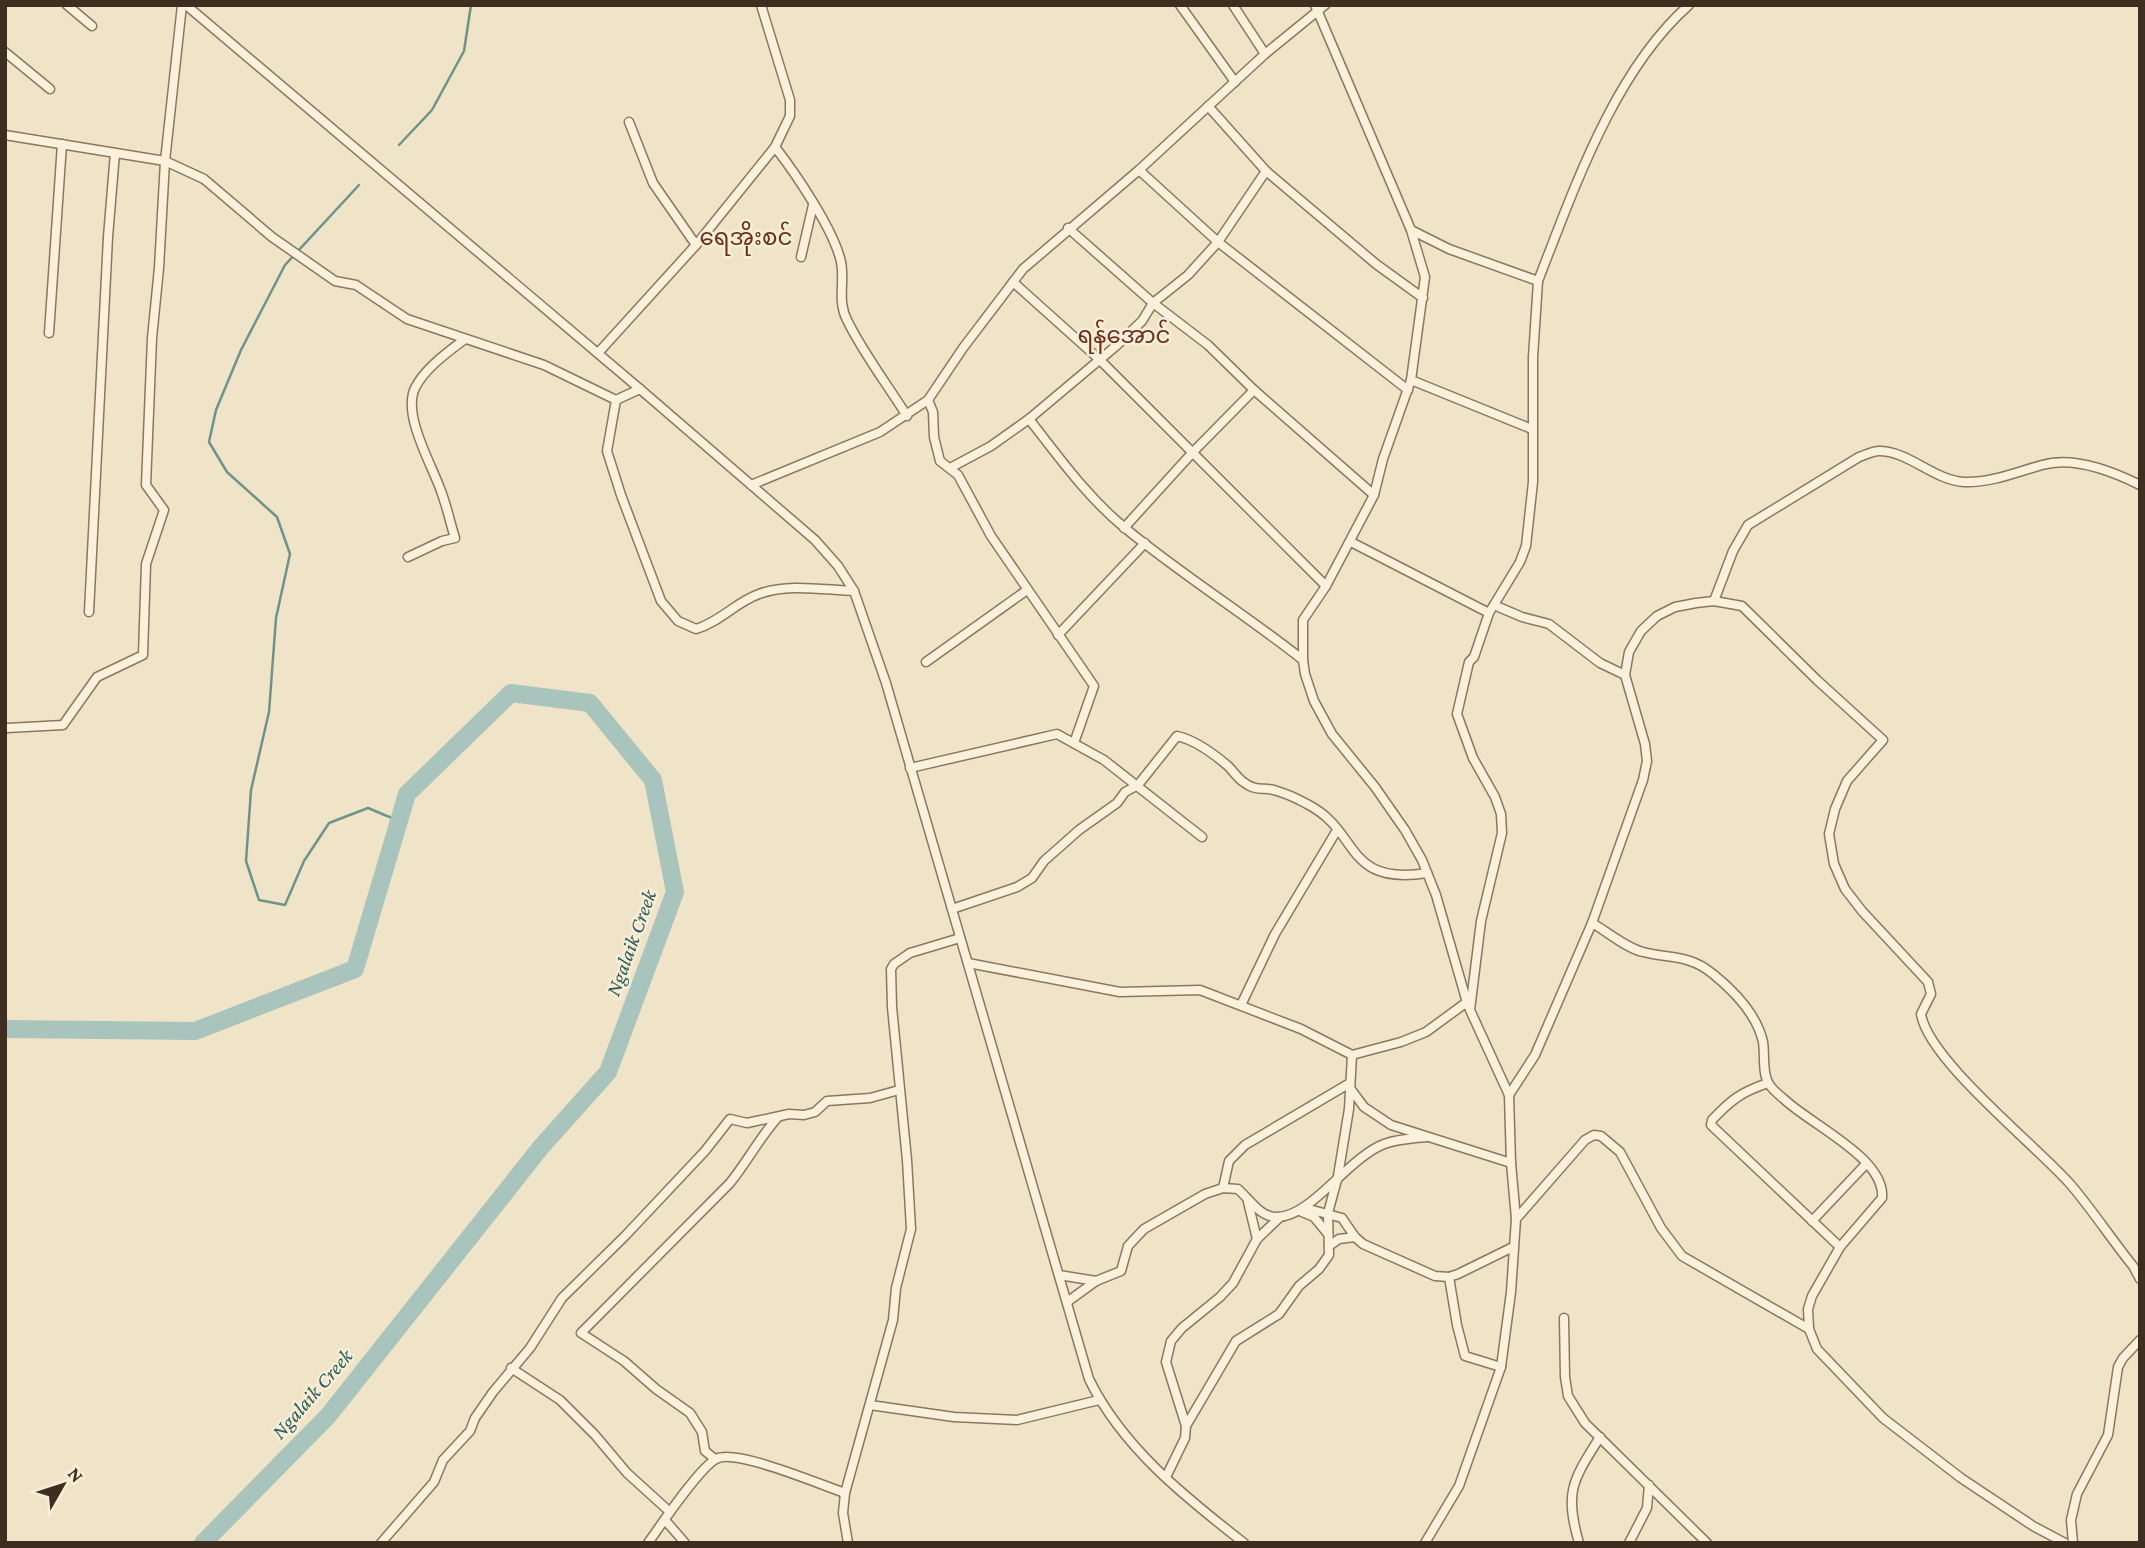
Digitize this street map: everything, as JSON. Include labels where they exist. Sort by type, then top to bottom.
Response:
[{"type":"street","points":[[67,5],[92,26]]},
{"type":"street","points":[[7,728],[63,725],[97,677],[143,655],[146,564],[164,510],[146,485],[152,338],[165,161],[184,5]]},
{"type":"street","points":[[184,5],[640,389],[815,540],[838,566],[854,592],[886,683],[1089,1378],[1099,1400],[1145,1457],[1203,1511],[1244,1543]]},
{"type":"street","points":[[598,353],[696,245],[775,147],[792,110],[761,5]]},
{"type":"street","points":[[1180,5],[1235,82]]},
{"type":"street","points":[[1233,5],[1265,54]]},
{"type":"street","points":[[751,485],[880,432],[928,400],[963,348],[1023,269],[1139,170],[1316,8],[1325,5]]},
{"type":"street","points":[[1468,1006],[1481,921],[1502,833],[1501,814],[1496,797],[1473,758],[1457,714],[1469,662],[1474,657],[1489,613],[1520,562],[1526,546],[1533,482],[1533,357],[1538,281],[1573,192],[1614,105],[1647,51],[1689,5]]},
{"type":"street","points":[[1316,8],[1410,230],[1426,277],[1411,380],[1383,459],[1374,495],[1351,542],[1303,620],[1304,674],[1314,701],[1332,734],[1375,787],[1405,830],[1427,873],[1468,1006],[1509,1095],[1516,1219],[1511,1292],[1501,1367],[1459,1486],[1425,1543]]},
{"type":"street","points":[[5,51],[50,89]]},
{"type":"street","points":[[1208,106],[1266,171],[1376,264],[1423,298]]},
{"type":"street","points":[[629,122],[653,183],[696,245]]},
{"type":"street","points":[[5,135],[165,161],[204,179],[272,237],[335,281],[356,285],[407,319],[544,365],[616,400]]},
{"type":"street","points":[[49,332],[62,145]]},
{"type":"street","points":[[775,147],[799,177],[838,252],[843,278],[840,297],[847,320],[907,415]]},
{"type":"street","points":[[89,612],[108,237],[115,153]]},
{"type":"street","points":[[1139,170],[1218,242],[1408,390]]},
{"type":"street","points":[[950,468],[991,446],[1029,419],[1101,360],[1142,321],[1153,303],[1188,275],[1218,242],[1266,171]]},
{"type":"street","points":[[802,257],[813,205]]},
{"type":"street","points":[[1068,228],[1153,303],[1208,345],[1254,390],[1374,495]]},
{"type":"street","points":[[1410,230],[1449,249],[1538,281]]},
{"type":"street","points":[[1013,282],[1101,360],[1326,586]]},
{"type":"street","points":[[408,557],[455,538],[443,496],[422,446],[412,400],[414,389],[421,380],[465,339]]},
{"type":"street","points":[[1411,380],[1532,429]]},
{"type":"street","points":[[616,400],[640,389]]},
{"type":"street","points":[[1124,528],[1254,390]]},
{"type":"street","points":[[616,400],[607,451],[640,548],[662,601],[678,621],[696,629],[712,624],[760,594],[797,588],[854,592]]},
{"type":"street","points":[[928,400],[933,412],[934,438],[940,461],[958,475],[991,536],[1094,686],[1074,743]]},
{"type":"street","points":[[1029,419],[1090,496],[1124,528],[1303,660]]},
{"type":"street","points":[[1714,601],[1733,551],[1748,525],[1859,457],[1877,451],[1892,453],[1953,481],[1966,482],[2006,476],[2045,464],[2064,462],[2113,474],[2140,485]]},
{"type":"street","points":[[1351,542],[1489,613]]},
{"type":"street","points":[[1058,635],[1144,543]]},
{"type":"street","points":[[926,662],[1027,590]]},
{"type":"street","points":[[1509,1095],[1535,1055],[1592,923],[1643,780],[1647,761],[1645,744],[1625,675],[1629,652],[1641,631],[1657,616],[1675,607],[1714,601],[1742,606],[1816,680],[1884,740],[1847,781],[1835,809],[1829,834],[1833,864],[1845,889],[1862,911],[1928,982],[1931,994],[1921,1014],[1927,1034],[1936,1048],[2071,1185],[2140,1279]]},
{"type":"street","points":[[1494,605],[1522,617],[1549,624],[1600,663],[1625,675]]},
{"type":"street","points":[[910,768],[1057,734],[1104,760],[1202,837]]},
{"type":"street","points":[[952,909],[1017,887],[1031,878],[1044,861],[1079,830],[1117,803],[1125,792],[1138,785],[1177,736],[1186,738],[1215,755],[1241,780],[1256,790],[1275,790],[1320,811],[1371,868],[1403,877],[1427,873]]},
{"type":"street","points":[[1241,1005],[1275,934],[1337,830]]},
{"type":"street","points":[[1592,923],[1640,952],[1681,957],[1712,973],[1745,1006],[1756,1023],[1763,1041],[1768,1083],[1798,1112],[1834,1133],[1866,1164],[1880,1182],[1883,1189],[1882,1198],[1840,1247],[1812,1296],[1808,1309],[1809,1329],[1817,1349],[1883,1418],[1972,1485],[2033,1526],[2065,1543]]},
{"type":"street","points":[[848,1543],[843,1513],[845,1493],[892,1320],[896,1288],[911,1229],[907,1160],[898,1090],[891,969],[910,953],[960,938]]},
{"type":"street","points":[[968,963],[1120,992],[1200,990],[1301,1029],[1352,1055],[1401,1042],[1426,1031],[1468,1006]]},
{"type":"street","points":[[1186,1426],[1236,1341],[1279,1314],[1299,1286],[1319,1269],[1329,1255],[1328,1213],[1338,1176],[1349,1110],[1352,1055]]},
{"type":"street","points":[[1768,1083],[1735,1097],[1712,1120],[1711,1125],[1840,1247]]},
{"type":"street","points":[[1350,1086],[1364,1107],[1391,1125],[1511,1163]]},
{"type":"street","points":[[1223,1188],[1229,1161],[1245,1145],[1350,1086]]},
{"type":"street","points":[[381,1543],[434,1482],[443,1460],[470,1431],[475,1418],[511,1368],[530,1348],[562,1298],[705,1151],[730,1119],[747,1123],[789,1114],[804,1115],[815,1112],[827,1101],[870,1098],[898,1090]]},
{"type":"street","points":[[715,1459],[705,1451],[702,1432],[690,1413],[656,1389],[624,1361],[581,1333],[730,1182],[778,1117]]},
{"type":"street","points":[[1516,1219],[1585,1140],[1594,1135],[1601,1136],[1620,1152],[1661,1228],[1682,1256],[1809,1329]]},
{"type":"street","points":[[1067,1302],[1096,1281],[1121,1271],[1128,1246],[1144,1229],[1205,1194],[1223,1188],[1238,1189],[1257,1208],[1269,1216],[1279,1217],[1305,1208],[1338,1176],[1384,1144],[1427,1137]]},
{"type":"street","points":[[1812,1221],[1866,1164]]},
{"type":"street","points":[[1248,1199],[1257,1240]]},
{"type":"street","points":[[1305,1208],[1342,1218],[1355,1237],[1373,1249],[1435,1276],[1449,1277],[1513,1247]]},
{"type":"street","points":[[1296,1212],[1314,1217],[1328,1234]]},
{"type":"street","points":[[1167,1477],[1185,1438],[1186,1426],[1166,1362],[1171,1341],[1233,1283],[1257,1240],[1279,1217]]},
{"type":"street","points":[[1329,1246],[1339,1239],[1355,1237]]},
{"type":"street","points":[[1059,1275],[1096,1281]]},
{"type":"street","points":[[1449,1277],[1454,1314],[1465,1356],[1501,1367]]},
{"type":"street","points":[[1564,1318],[1568,1396],[1586,1423],[1707,1543]]},
{"type":"street","points":[[2073,1543],[2071,1520],[2077,1494],[2108,1435],[2118,1367],[2140,1340]]},
{"type":"street","points":[[511,1368],[560,1400],[595,1435],[667,1516],[685,1543]]},
{"type":"street","points":[[870,1405],[954,1417],[1017,1420],[1099,1400]]},
{"type":"street","points":[[1579,1543],[1574,1526],[1571,1492],[1578,1472],[1600,1437]]},
{"type":"street","points":[[648,1543],[715,1459],[724,1456],[749,1458],[845,1493]]},
{"type":"street","points":[[1629,1543],[1647,1508],[1649,1485]]},
{"type":"waterway","points":[[399,145],[432,110],[464,51],[471,5]]},
{"type":"waterway","points":[[359,185],[285,265],[241,350],[216,410],[209,442],[227,472],[277,517],[290,554],[276,618],[269,712],[251,790],[246,861],[259,900],[285,905],[304,861],[329,823],[368,808],[399,821]]},
{"type":"waterway","name":"Ngalaik Creek","points":[[5,1029],[195,1031],[355,969],[407,794],[511,693],[590,703],[653,780],[675,892],[608,1072],[541,1147],[328,1416],[203,1543]]},
{"type":"district","name":"ရေအိုးစင်","points":[[746,237]]},
{"type":"district","name":"ရန်အောင်","points":[[1124,335]]}]
